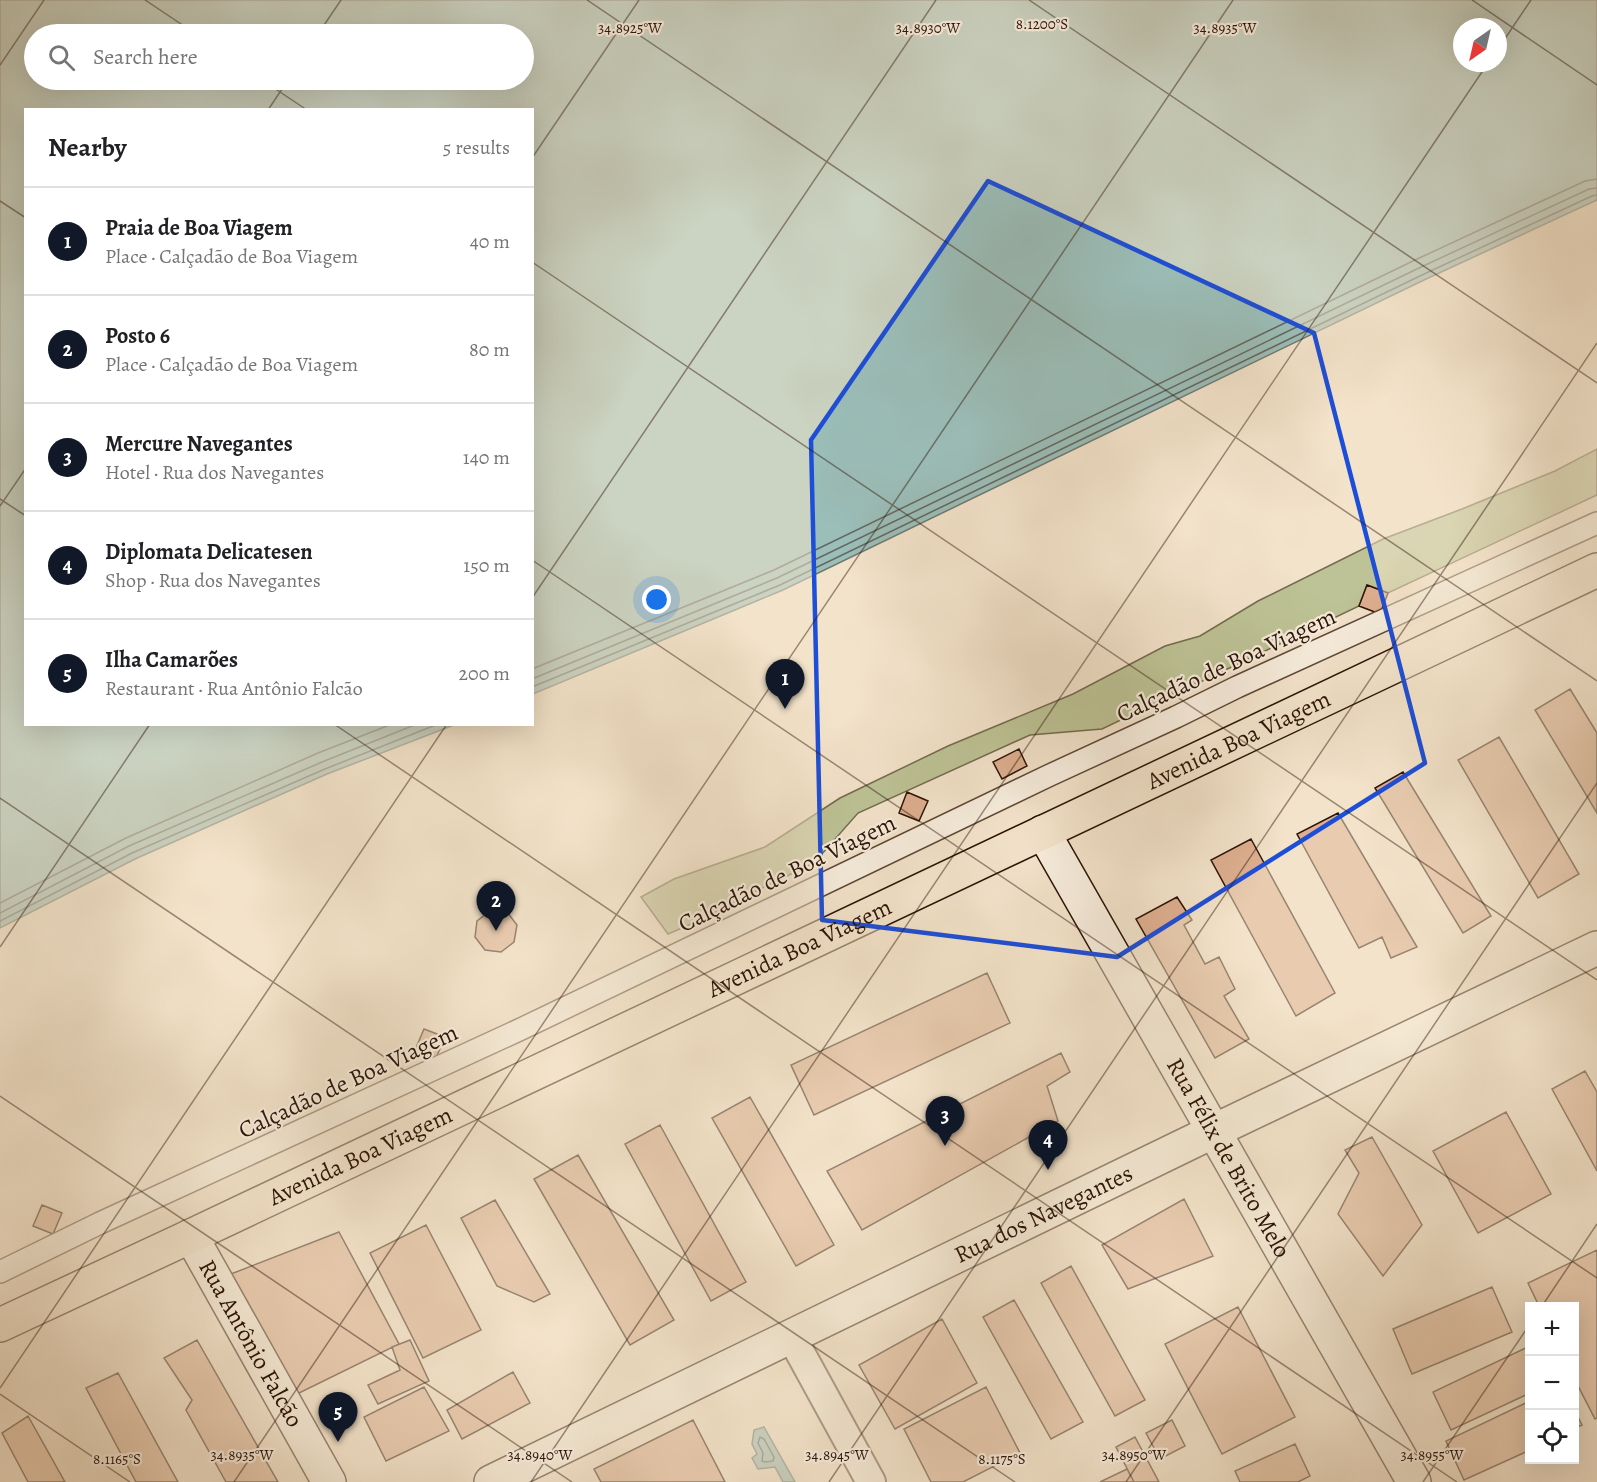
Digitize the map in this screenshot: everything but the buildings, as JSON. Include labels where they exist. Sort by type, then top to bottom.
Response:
[{"type":"main road","name":"Avenida Boa Viagem","points":[[0,1325],[1597,570]]},
{"type":"main road","name":"Rua Félix de Brito Melo","points":[[1043,832],[1414,1482]]},
{"type":"main road","name":"Rua dos Navegantes","points":[[491,1482],[1597,948]]},
{"type":"main road","name":"Rua Antônio Falcão","points":[[191,1236],[329,1482]]},
{"type":"street","name":"Calçadão de Boa Viagem","points":[[0,1272],[519,1030],[1237,687],[1597,523]]},
{"type":"street","points":[[791,1336],[871,1482]]},
{"type":"highlighted area","points":[[988,181],[1314,333],[1425,763],[1117,957],[822,920],[811,440]]},
{"type":"green space","points":[[1597,449],[1597,495],[1388,593],[1367,585],[1359,606],[1102,729],[1030,735],[858,813],[814,863],[703,919],[668,934],[641,897],[674,879],[765,847],[840,798],[948,746],[1073,694],[1165,646],[1200,636],[1258,601],[1383,539],[1555,471]]},
{"type":"water","points":[[0,0],[1597,0],[1597,200],[1424,280],[783,590],[534,694],[534,108],[24,108],[24,726],[451,726],[327,774],[135,859],[0,928]]},
{"type":"water","points":[[764,1427],[795,1482],[783,1482],[775,1467],[758,1469],[752,1458],[757,1454],[752,1444],[754,1430]]},
{"type":"place","name":"Praia de Boa Viagem","points":[[785,709]]},
{"type":"place","name":"Posto 6","points":[[496,931]]},
{"type":"place","name":"Mercure Navegantes","points":[[945,1146]]},
{"type":"place","name":"Diplomata Delicatesen","points":[[1048,1170]]},
{"type":"place","name":"Ilha Camarões","points":[[338,1442]]}]
